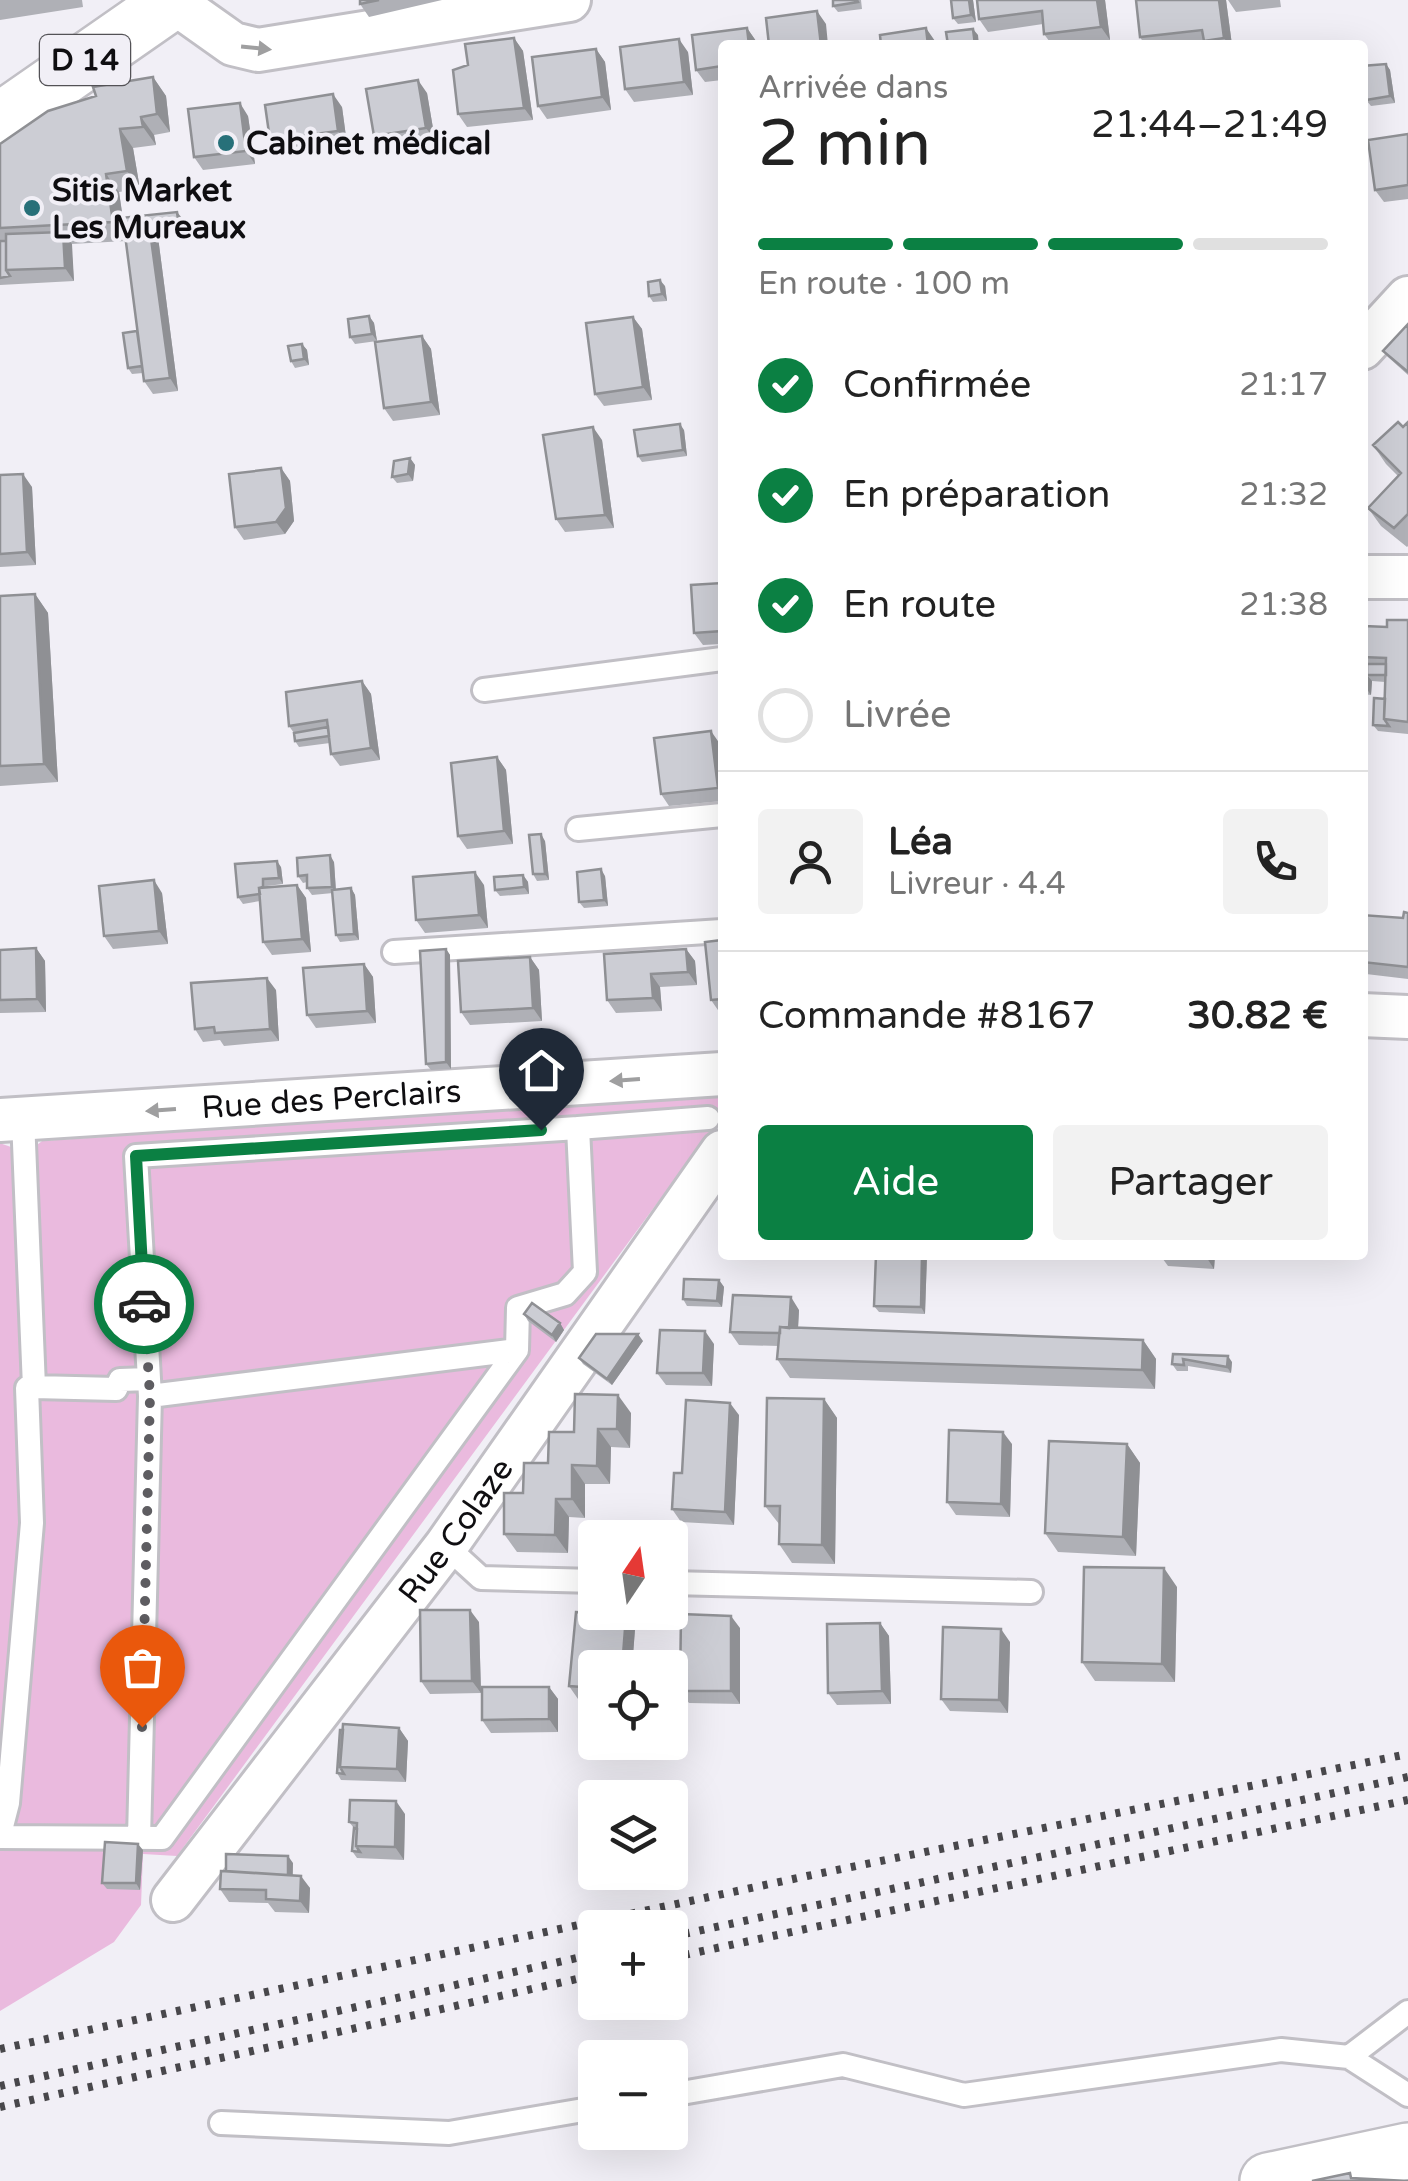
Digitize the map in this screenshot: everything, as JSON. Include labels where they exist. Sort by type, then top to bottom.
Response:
[{"type":"main road","name":"D 14","points":[[0,121],[172,0]]},
{"type":"main road","points":[[1268,2181],[1408,2152]]},
{"type":"street","points":[[172,0],[233,44],[258,50],[568,0]]},
{"type":"street","points":[[1368,341],[1408,298]]},
{"type":"street","points":[[1368,578],[1408,577]]},
{"type":"street","points":[[1368,1015],[1408,1017]]},
{"type":"street","name":"Rue des Perclairs","points":[[11,1120],[718,1074]]},
{"type":"street","name":"Rue Colaze","points":[[173,1900],[446,1546],[715,1135]]},
{"type":"lane","points":[[484,690],[718,661]]},
{"type":"lane","points":[[578,829],[718,815]]},
{"type":"lane","points":[[394,952],[718,930]]},
{"type":"lane","points":[[11,1120],[34,1387]]},
{"type":"lane","points":[[517,1350],[149,1388],[120,1380],[116,1389],[27,1388],[32,1523],[8,1804],[0,1835],[162,1838],[517,1350],[518,1308],[565,1294],[585,1272],[578,1128]]},
{"type":"lane","points":[[139,1838],[149,1388],[136,1156],[578,1128],[715,1135]]},
{"type":"lane","points":[[446,1546],[480,1578],[578,1581]]},
{"type":"lane","points":[[688,1583],[1031,1592]]},
{"type":"lane","points":[[1349,2057],[1408,2012]]},
{"type":"lane","points":[[688,2092],[842,2066],[964,2096],[1281,2050],[1349,2057],[1408,2095]]},
{"type":"lane","points":[[221,2123],[449,2133],[578,2111]]},
{"type":"shaded area","points":[[718,1096],[718,1120],[177,1856],[143,1854],[141,1905],[114,1942],[0,2011],[0,1143],[27,1149],[42,1141]]},
{"type":"building","points":[[833,0],[857,0],[858,2],[833,6]]},
{"type":"building","points":[[951,0],[969,0],[971,15],[953,18]]},
{"type":"building","points":[[977,0],[1097,0],[1101,27],[1044,34],[1042,11],[979,19]]},
{"type":"building","points":[[1136,0],[1219,0],[1224,38],[1204,40],[1202,30],[1140,37]]},
{"type":"building","points":[[817,11],[820,40],[768,40],[766,18]]},
{"type":"building","points":[[747,28],[748,40],[718,40],[718,67],[696,70],[692,35]]},
{"type":"building","points":[[926,28],[927,40],[880,40],[880,35]]},
{"type":"building","points":[[973,29],[974,40],[947,40],[946,32]]},
{"type":"building","points":[[514,38],[524,108],[458,114],[453,70],[468,65],[465,44]]},
{"type":"building","points":[[679,39],[684,82],[625,89],[620,47]]},
{"type":"building","points":[[596,49],[602,97],[538,106],[532,57]]},
{"type":"building","points":[[1386,64],[1390,96],[1368,100],[1368,66]]},
{"type":"building","points":[[153,77],[157,114],[141,117],[143,127],[120,129],[127,171],[106,174],[113,222],[0,228],[0,144],[48,111],[96,96],[93,87]]},
{"type":"building","points":[[418,80],[426,128],[374,136],[366,89]]},
{"type":"building","points":[[333,94],[338,131],[270,140],[265,105]]},
{"type":"building","name":"Cabinet médical","points":[[240,103],[246,151],[194,157],[188,109]]},
{"type":"building","points":[[1408,134],[1408,185],[1375,190],[1368,140]]},
{"type":"building","points":[[177,212],[179,227],[124,227],[122,234],[120,218]]},
{"type":"building","points":[[149,224],[170,378],[144,381],[124,227]]},
{"type":"building","points":[[63,232],[65,268],[6,270],[6,234]]},
{"type":"building","points":[[0,241],[6,241],[6,270],[10,276],[0,278]]},
{"type":"building","points":[[660,280],[662,294],[649,296],[648,282]]},
{"type":"building","points":[[369,316],[372,334],[350,337],[348,319]]},
{"type":"building","points":[[633,317],[643,387],[595,394],[586,323]]},
{"type":"building","points":[[1408,324],[1408,372],[1383,351]]},
{"type":"building","points":[[137,331],[142,366],[128,368],[123,333]]},
{"type":"building","points":[[422,336],[431,402],[384,408],[375,342]]},
{"type":"building","points":[[302,344],[304,359],[291,361],[288,346]]},
{"type":"building","points":[[1398,422],[1403,427],[1408,422],[1408,514],[1394,528],[1368,508],[1401,473],[1373,445]]},
{"type":"building","points":[[680,424],[683,450],[638,456],[634,430]]},
{"type":"building","points":[[593,427],[605,515],[556,519],[543,435]]},
{"type":"building","points":[[410,458],[408,474],[392,477],[394,461]]},
{"type":"building","points":[[281,468],[286,508],[276,522],[235,527],[229,474]]},
{"type":"building","points":[[23,474],[27,552],[0,554],[0,475]]},
{"type":"building","points":[[718,583],[718,631],[694,633],[691,585]]},
{"type":"building","points":[[35,594],[44,764],[0,766],[0,596]]},
{"type":"building","points":[[1387,620],[1408,620],[1408,722],[1384,719],[1386,658],[1368,657],[1368,626],[1387,627]]},
{"type":"building","points":[[1368,664],[1386,664],[1386,675],[1368,675]]},
{"type":"building","points":[[362,681],[371,748],[331,754],[327,720],[289,726],[286,692]]},
{"type":"building","points":[[1374,698],[1385,699],[1384,719],[1389,726],[1373,725]]},
{"type":"building","points":[[328,727],[329,736],[295,741],[294,733]]},
{"type":"building","points":[[711,731],[718,788],[661,794],[654,738]]},
{"type":"building","points":[[497,757],[504,831],[458,836],[451,763]]},
{"type":"building","points":[[541,834],[545,874],[533,874],[529,835]]},
{"type":"building","points":[[330,855],[332,887],[307,888],[307,875],[298,876],[297,858]]},
{"type":"building","points":[[277,861],[279,878],[263,879],[260,894],[238,897],[235,864]]},
{"type":"building","points":[[601,869],[604,900],[579,902],[577,872]]},
{"type":"building","points":[[475,872],[479,915],[416,920],[413,877]]},
{"type":"building","points":[[523,875],[524,887],[495,890],[494,877]]},
{"type":"building","points":[[154,880],[159,931],[104,936],[99,886]]},
{"type":"building","points":[[297,885],[302,939],[263,942],[259,888]]},
{"type":"building","points":[[351,888],[354,934],[336,935],[332,890]]},
{"type":"building","points":[[1404,912],[1408,913],[1408,967],[1368,963],[1368,915],[1403,918]]},
{"type":"building","points":[[718,940],[718,999],[711,1000],[705,942]]},
{"type":"building","points":[[36,948],[37,999],[0,1000],[0,950]]},
{"type":"building","points":[[446,949],[446,1062],[426,1064],[420,951]]},
{"type":"building","points":[[686,949],[688,972],[651,974],[653,998],[607,1000],[604,954]]},
{"type":"building","points":[[530,957],[533,1008],[461,1012],[458,961]]},
{"type":"building","points":[[364,964],[367,1011],[307,1015],[303,968]]},
{"type":"building","points":[[267,978],[270,1029],[215,1033],[214,1027],[195,1029],[191,983]]},
{"type":"building","points":[[876,1260],[922,1260],[921,1307],[874,1306]]},
{"type":"building","points":[[684,1279],[719,1280],[717,1301],[683,1299]]},
{"type":"building","points":[[733,1295],[791,1297],[789,1328],[780,1327],[780,1333],[730,1332]]},
{"type":"building","points":[[532,1303],[560,1323],[552,1335],[524,1314]]},
{"type":"building","points":[[780,1327],[1143,1340],[1142,1370],[777,1359]]},
{"type":"building","points":[[660,1330],[705,1331],[703,1373],[657,1373]]},
{"type":"building","points":[[596,1334],[638,1334],[607,1379],[579,1358]]},
{"type":"building","points":[[1173,1354],[1228,1356],[1227,1367],[1183,1359],[1184,1365],[1172,1364]]},
{"type":"building","points":[[575,1394],[618,1395],[617,1429],[598,1429],[597,1466],[572,1465],[572,1499],[556,1499],[555,1535],[504,1534],[504,1493],[523,1493],[524,1463],[548,1463],[549,1432],[574,1432]]},
{"type":"building","points":[[767,1398],[824,1399],[822,1545],[779,1544],[780,1506],[765,1506]]},
{"type":"building","points":[[686,1400],[730,1403],[725,1512],[672,1509],[674,1473],[682,1473]]},
{"type":"building","points":[[949,1430],[1003,1432],[1001,1504],[947,1502]]},
{"type":"building","points":[[1049,1441],[1127,1444],[1123,1537],[1045,1533]]},
{"type":"building","points":[[1084,1567],[1164,1568],[1162,1664],[1082,1662]]},
{"type":"building","points":[[420,1610],[470,1610],[472,1681],[421,1681]]},
{"type":"building","points":[[576,1612],[578,1630],[625,1630],[623,1650],[578,1650],[578,1687],[569,1686]]},
{"type":"building","points":[[688,1614],[731,1616],[731,1691],[688,1691],[688,1650],[681,1650],[681,1630],[688,1630]]},
{"type":"building","points":[[880,1623],[882,1691],[828,1693],[827,1624]]},
{"type":"building","points":[[943,1627],[1001,1629],[999,1700],[941,1699]]},
{"type":"building","points":[[482,1687],[549,1687],[549,1719],[482,1720]]},
{"type":"building","points":[[343,1724],[399,1728],[397,1769],[340,1767]]},
{"type":"building","points":[[340,1730],[340,1767],[344,1774],[337,1773]]},
{"type":"building","points":[[350,1800],[396,1801],[395,1847],[356,1846],[357,1823],[349,1822]]},
{"type":"building","points":[[354,1828],[357,1829],[356,1846],[360,1852],[352,1851]]},
{"type":"building","points":[[105,1842],[138,1844],[136,1883],[102,1883]]},
{"type":"building","points":[[226,1854],[288,1856],[288,1875],[226,1871]]},
{"type":"building","points":[[221,1871],[301,1876],[300,1901],[266,1899],[266,1890],[220,1889]]},
{"type":"building","points":[[1350,2173],[1351,2178],[1408,2181],[1312,2181]]},
{"type":"railway","points":[[0,2049],[807,1876],[1408,1754]]},
{"type":"railway","points":[[688,1933],[1408,1777]]},
{"type":"railway","points":[[688,1954],[1408,1800]]},
{"type":"railway","points":[[0,2086],[578,1958]]},
{"type":"railway","points":[[0,2107],[578,1979]]},
{"type":"way so far","points":[[142,1727],[150,1396],[144,1304]]},
{"type":"place","name":"Cabinet médical","points":[[226,143]]},
{"type":"place","name":"Sitis Market Les Mureaux","points":[[32,208]]},
{"type":"route","points":[[144,1304],[136,1156],[541,1130]]}]
